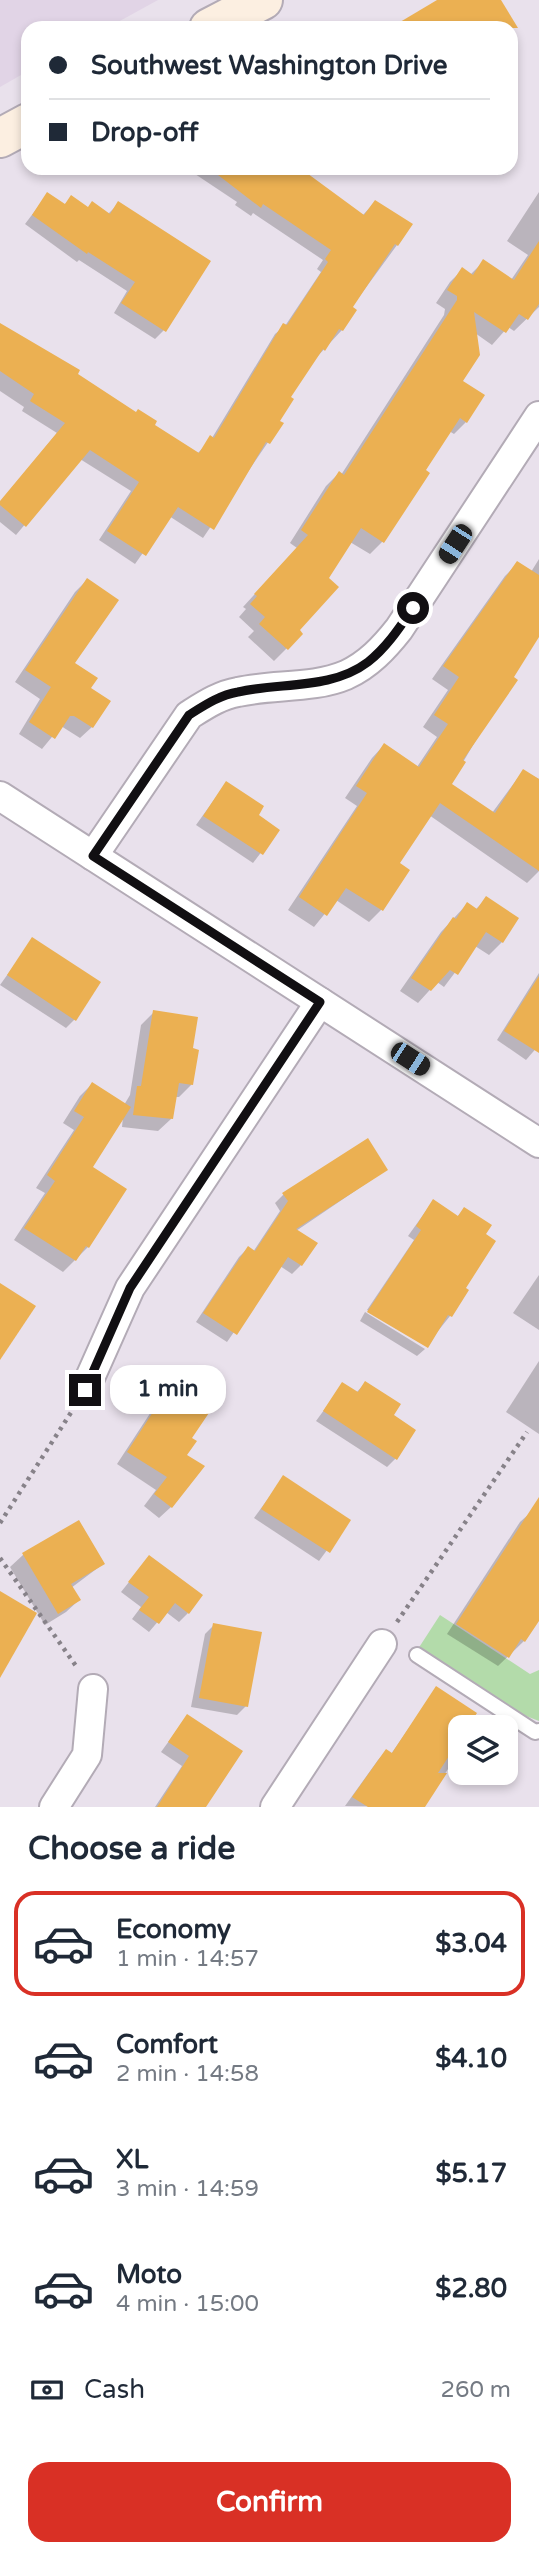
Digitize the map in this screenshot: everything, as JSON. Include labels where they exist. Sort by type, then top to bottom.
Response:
[{"type":"main road","points":[[222,21],[263,0]]},
{"type":"main road","points":[[0,138],[21,127]]},
{"type":"street","points":[[93,856],[189,715],[211,701],[235,692],[328,680],[346,674],[383,649],[399,629],[539,416]]},
{"type":"street","points":[[0,796],[539,1143]]},
{"type":"street","points":[[85,1390],[130,1288],[320,1002]]},
{"type":"street","points":[[275,1807],[382,1644]]},
{"type":"street","points":[[54,1807],[87,1755],[93,1689]]},
{"type":"lane","points":[[417,1655],[535,1732],[539,1731]]},
{"type":"path","points":[[0,1523],[85,1390]]},
{"type":"path","points":[[382,1644],[527,1432]]},
{"type":"path","points":[[0,1558],[93,1689]]},
{"type":"shaded area","points":[[0,0],[158,0],[120,21],[21,21],[21,75],[0,87]]},
{"type":"green space","points":[[440,1615],[530,1674],[539,1670],[539,1721],[513,1711],[418,1649]]},
{"type":"building","points":[[437,0],[501,0],[514,21],[402,21]]},
{"type":"building","points":[[218,175],[310,175],[364,215],[375,200],[413,224],[398,246],[395,244],[353,307],[357,310],[343,331],[339,329],[325,351],[323,349],[291,397],[294,399],[280,421],[284,423],[270,444],[266,442],[214,530],[178,507],[146,556],[107,531],[139,482],[90,450],[26,527],[0,505],[0,501],[65,423],[30,401],[34,394],[0,371],[0,323],[80,370],[78,374],[136,412],[138,409],[157,421],[155,425],[199,453],[210,435],[214,438],[283,323],[287,325],[328,262],[325,259],[331,250],[263,204],[261,208]]},
{"type":"building","points":[[47,192],[65,204],[71,195],[88,207],[92,201],[110,214],[118,201],[211,261],[166,332],[121,303],[135,282],[88,252],[87,254],[32,215]]},
{"type":"building","points":[[539,241],[539,304],[528,320],[519,314],[506,333],[474,312],[480,355],[463,381],[485,395],[467,423],[460,418],[426,470],[430,473],[384,543],[361,528],[329,578],[339,587],[300,630],[303,634],[288,650],[259,624],[265,617],[250,604],[257,596],[254,594],[308,535],[301,530],[339,471],[344,475],[457,300],[457,296],[447,290],[462,267],[473,275],[483,259],[514,280]]},
{"type":"building","points":[[517,561],[539,575],[539,637],[514,677],[518,680],[463,760],[466,762],[452,784],[495,813],[523,769],[539,779],[539,871],[440,803],[400,863],[410,870],[383,911],[346,888],[327,916],[299,897],[367,793],[356,786],[384,743],[419,767],[448,724],[434,715],[459,677],[443,666]]},
{"type":"building","points":[[87,578],[119,600],[75,663],[98,678],[91,688],[111,701],[93,728],[70,716],[55,739],[29,722],[51,687],[25,670]]},
{"type":"building","points":[[226,781],[264,806],[259,815],[280,830],[263,855],[203,816]]},
{"type":"building","points":[[486,896],[519,918],[503,943],[486,932],[458,975],[450,970],[431,991],[411,978],[453,917],[456,919],[467,902],[477,909]]},
{"type":"building","points":[[32,937],[101,982],[76,1021],[7,975]]},
{"type":"building","points":[[539,976],[539,1053],[504,1031]]},
{"type":"building","points":[[153,1010],[198,1017],[193,1048],[199,1050],[193,1085],[179,1083],[173,1119],[133,1115],[137,1086],[141,1086]]},
{"type":"building","points":[[92,1082],[131,1107],[93,1167],[127,1189],[89,1248],[86,1246],[76,1261],[24,1228],[55,1181],[47,1175],[84,1117],[74,1111]]},
{"type":"building","points":[[368,1138],[388,1170],[296,1229],[318,1243],[302,1266],[288,1257],[237,1335],[203,1313],[248,1246],[255,1251],[288,1201],[282,1193]]},
{"type":"building","points":[[433,1199],[458,1216],[464,1207],[492,1225],[486,1234],[496,1241],[466,1288],[469,1290],[452,1317],[448,1315],[428,1348],[367,1312],[421,1230],[416,1226]]},
{"type":"building","points":[[0,1283],[36,1306],[0,1360]]},
{"type":"building","points":[[175,1378],[215,1404],[192,1438],[197,1441],[187,1455],[205,1466],[172,1508],[154,1494],[167,1477],[127,1452]]},
{"type":"building","points":[[365,1381],[401,1404],[394,1415],[416,1430],[397,1460],[323,1411],[342,1382],[358,1392]]},
{"type":"building","points":[[283,1475],[351,1520],[330,1553],[261,1509]]},
{"type":"building","points":[[539,1497],[539,1621],[525,1642],[521,1639],[509,1658],[456,1624]]},
{"type":"building","points":[[79,1520],[105,1564],[71,1584],[81,1600],[58,1614],[22,1553]]},
{"type":"building","points":[[149,1555],[203,1595],[189,1614],[175,1603],[159,1624],[139,1610],[149,1597],[128,1582]]},
{"type":"building","points":[[0,1591],[37,1613],[0,1678]]},
{"type":"building","points":[[213,1623],[262,1632],[248,1707],[199,1698]]},
{"type":"building","points":[[436,1686],[477,1713],[448,1715],[448,1758],[438,1773],[447,1773],[425,1807],[368,1807],[352,1797],[386,1749],[392,1753]]},
{"type":"building","points":[[187,1714],[243,1751],[206,1807],[157,1807],[189,1756],[168,1742]]},
{"type":"route","points":[[85,1390],[130,1288],[320,1002],[93,856],[189,715],[211,701],[235,692],[328,680],[346,674],[367,663],[383,649],[413,608]]}]
